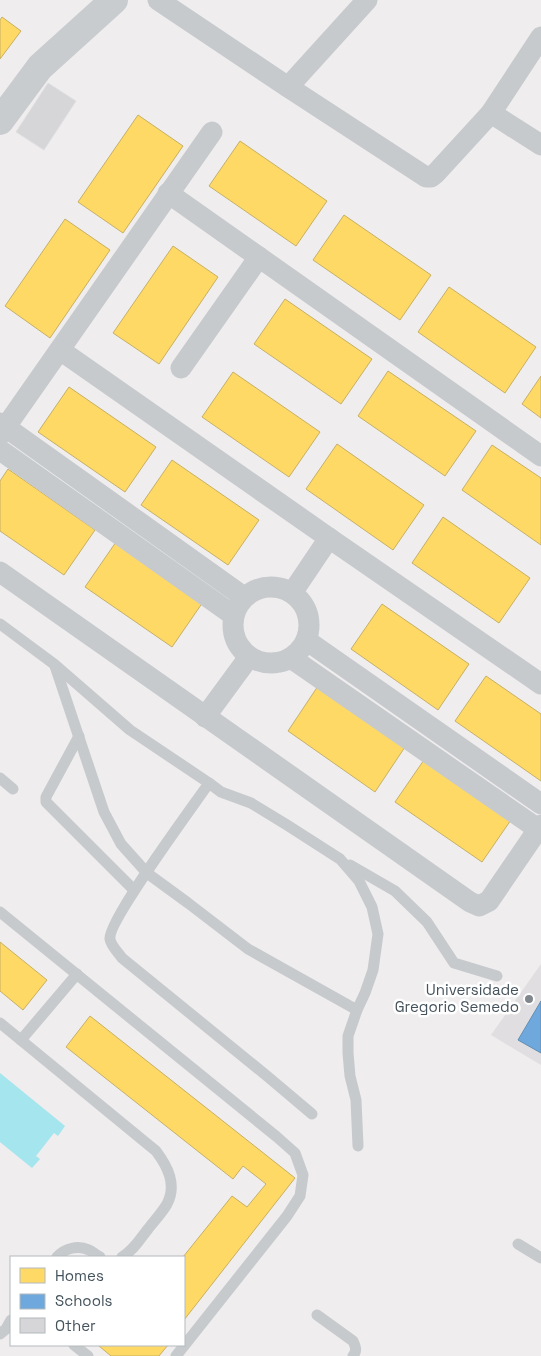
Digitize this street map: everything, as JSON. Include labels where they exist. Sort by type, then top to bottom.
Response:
[{"type":"main road","points":[[0,121],[40,67],[114,0]]},
{"type":"main road","points":[[0,142],[40,67]]},
{"type":"street","points":[[158,0],[426,177],[431,177],[436,173],[490,113],[541,37]]},
{"type":"street","points":[[288,87],[367,0]]},
{"type":"street","points":[[490,113],[541,145]]},
{"type":"street","points":[[212,132],[60,350],[2,428],[244,597]]},
{"type":"street","points":[[168,193],[541,456]]},
{"type":"street","points":[[181,368],[258,257]]},
{"type":"street","points":[[60,350],[541,684]]},
{"type":"street","points":[[0,450],[234,615]]},
{"type":"street","points":[[292,593],[329,538]]},
{"type":"street","points":[[0,572],[470,902],[479,906],[489,901],[539,827],[291,658]]},
{"type":"street","points":[[267,587],[280,588],[292,593],[301,602],[308,614],[309,627],[306,640],[300,650],[291,658],[270,664],[259,662],[249,657],[240,649],[232,627],[238,605],[244,597],[255,590],[267,587]]},
{"type":"street","points":[[306,640],[541,804]]},
{"type":"street","points":[[205,716],[249,657]]},
{"type":"lane","points":[[0,624],[54,664],[130,730],[221,792],[250,803],[340,860],[395,891],[427,922],[454,963],[497,976]]},
{"type":"lane","points":[[54,664],[104,812],[121,844],[147,873],[248,949],[357,1010]]},
{"type":"lane","points":[[79,736],[46,797],[46,802],[134,890]]},
{"type":"lane","points":[[0,778],[13,788]]},
{"type":"lane","points":[[209,783],[134,890],[112,928],[110,938],[114,948],[122,958],[312,1114]]},
{"type":"lane","points":[[340,860],[359,881],[372,907],[378,934],[373,970],[348,1036],[350,1076],[356,1100],[358,1146]]},
{"type":"lane","points":[[0,912],[295,1153],[303,1175],[300,1196],[281,1224],[185,1345]]},
{"type":"lane","points":[[21,1040],[77,974]]},
{"type":"lane","points":[[0,1023],[156,1151],[165,1163],[170,1176],[172,1191],[167,1205],[134,1248],[123,1256]]},
{"type":"lane","points":[[518,1244],[541,1258]]},
{"type":"lane","points":[[59,1256],[62,1252],[75,1247],[89,1250],[98,1256]]},
{"type":"lane","points":[[317,1315],[353,1341],[356,1347],[356,1352],[353,1356]]},
{"type":"lane","points":[[0,1334],[10,1322]]},
{"type":"lane","points":[[75,1346],[88,1356]]},
{"type":"lane","points":[[176,1356],[184,1346]]},
{"type":"shaded area","name":"Universidade Gregorio Semedo","points":[[541,964],[541,1065],[491,1035]]},
{"type":"water","points":[[0,1073],[65,1126],[58,1136],[54,1133],[36,1156],[40,1159],[32,1168],[0,1142]]},
{"type":"building: Homes","points":[[2,17],[21,31],[0,59],[0,20]]},
{"type":"building: Homes","points":[[138,115],[183,146],[123,233],[78,202]]},
{"type":"building: Homes","points":[[240,141],[327,201],[296,246],[209,186]]},
{"type":"building: Homes","points":[[344,215],[431,275],[400,320],[313,260]]},
{"type":"building: Homes","points":[[65,219],[110,250],[50,338],[5,306]]},
{"type":"building: Homes","points":[[173,246],[218,277],[159,364],[113,333]]},
{"type":"building: Homes","points":[[449,287],[536,347],[505,393],[418,332]]},
{"type":"building: Homes","points":[[285,299],[372,359],[341,404],[254,344]]},
{"type":"building: Homes","points":[[388,371],[476,431],[445,476],[358,416]]},
{"type":"building: Homes","points":[[233,372],[320,432],[289,477],[202,417]]},
{"type":"building: Homes","points":[[541,376],[541,418],[522,404]]},
{"type":"building: Homes","points":[[69,387],[156,447],[125,492],[38,432]]},
{"type":"building: Homes","points":[[337,444],[424,505],[393,550],[306,489]]},
{"type":"building: Homes","points":[[492,445],[541,478],[541,545],[462,490]]},
{"type":"building: Homes","points":[[172,460],[259,520],[228,565],[141,505]]},
{"type":"building: Homes","points":[[8,469],[95,530],[64,575],[0,531],[0,481]]},
{"type":"building: Homes","points":[[443,517],[530,578],[499,623],[412,563]]},
{"type":"building: Homes","points":[[116,542],[203,602],[172,647],[85,587]]},
{"type":"building: Homes","points":[[382,604],[469,664],[438,710],[351,649]]},
{"type":"building: Homes","points":[[486,676],[541,714],[541,781],[455,721]]},
{"type":"building: Homes","points":[[318,686],[405,747],[375,792],[288,731]]},
{"type":"building: Homes","points":[[426,757],[513,817],[482,862],[395,802]]},
{"type":"building: Homes","points":[[0,942],[47,980],[23,1010],[0,991]]},
{"type":"building: Homes","points":[[90,1016],[295,1178],[185,1319],[184,1256],[232,1196],[247,1207],[266,1184],[243,1166],[233,1179],[66,1047]]},
{"type":"building: Homes","points":[[99,1346],[167,1346],[159,1356],[111,1356]]},
{"type":"building: Schools","points":[[541,1001],[541,1053],[518,1040]]},
{"type":"building: Other","points":[[48,83],[76,101],[44,150],[16,132]]},
{"type":"place","name":"Universidade Gregorio Semedo","points":[[529,999]]}]
